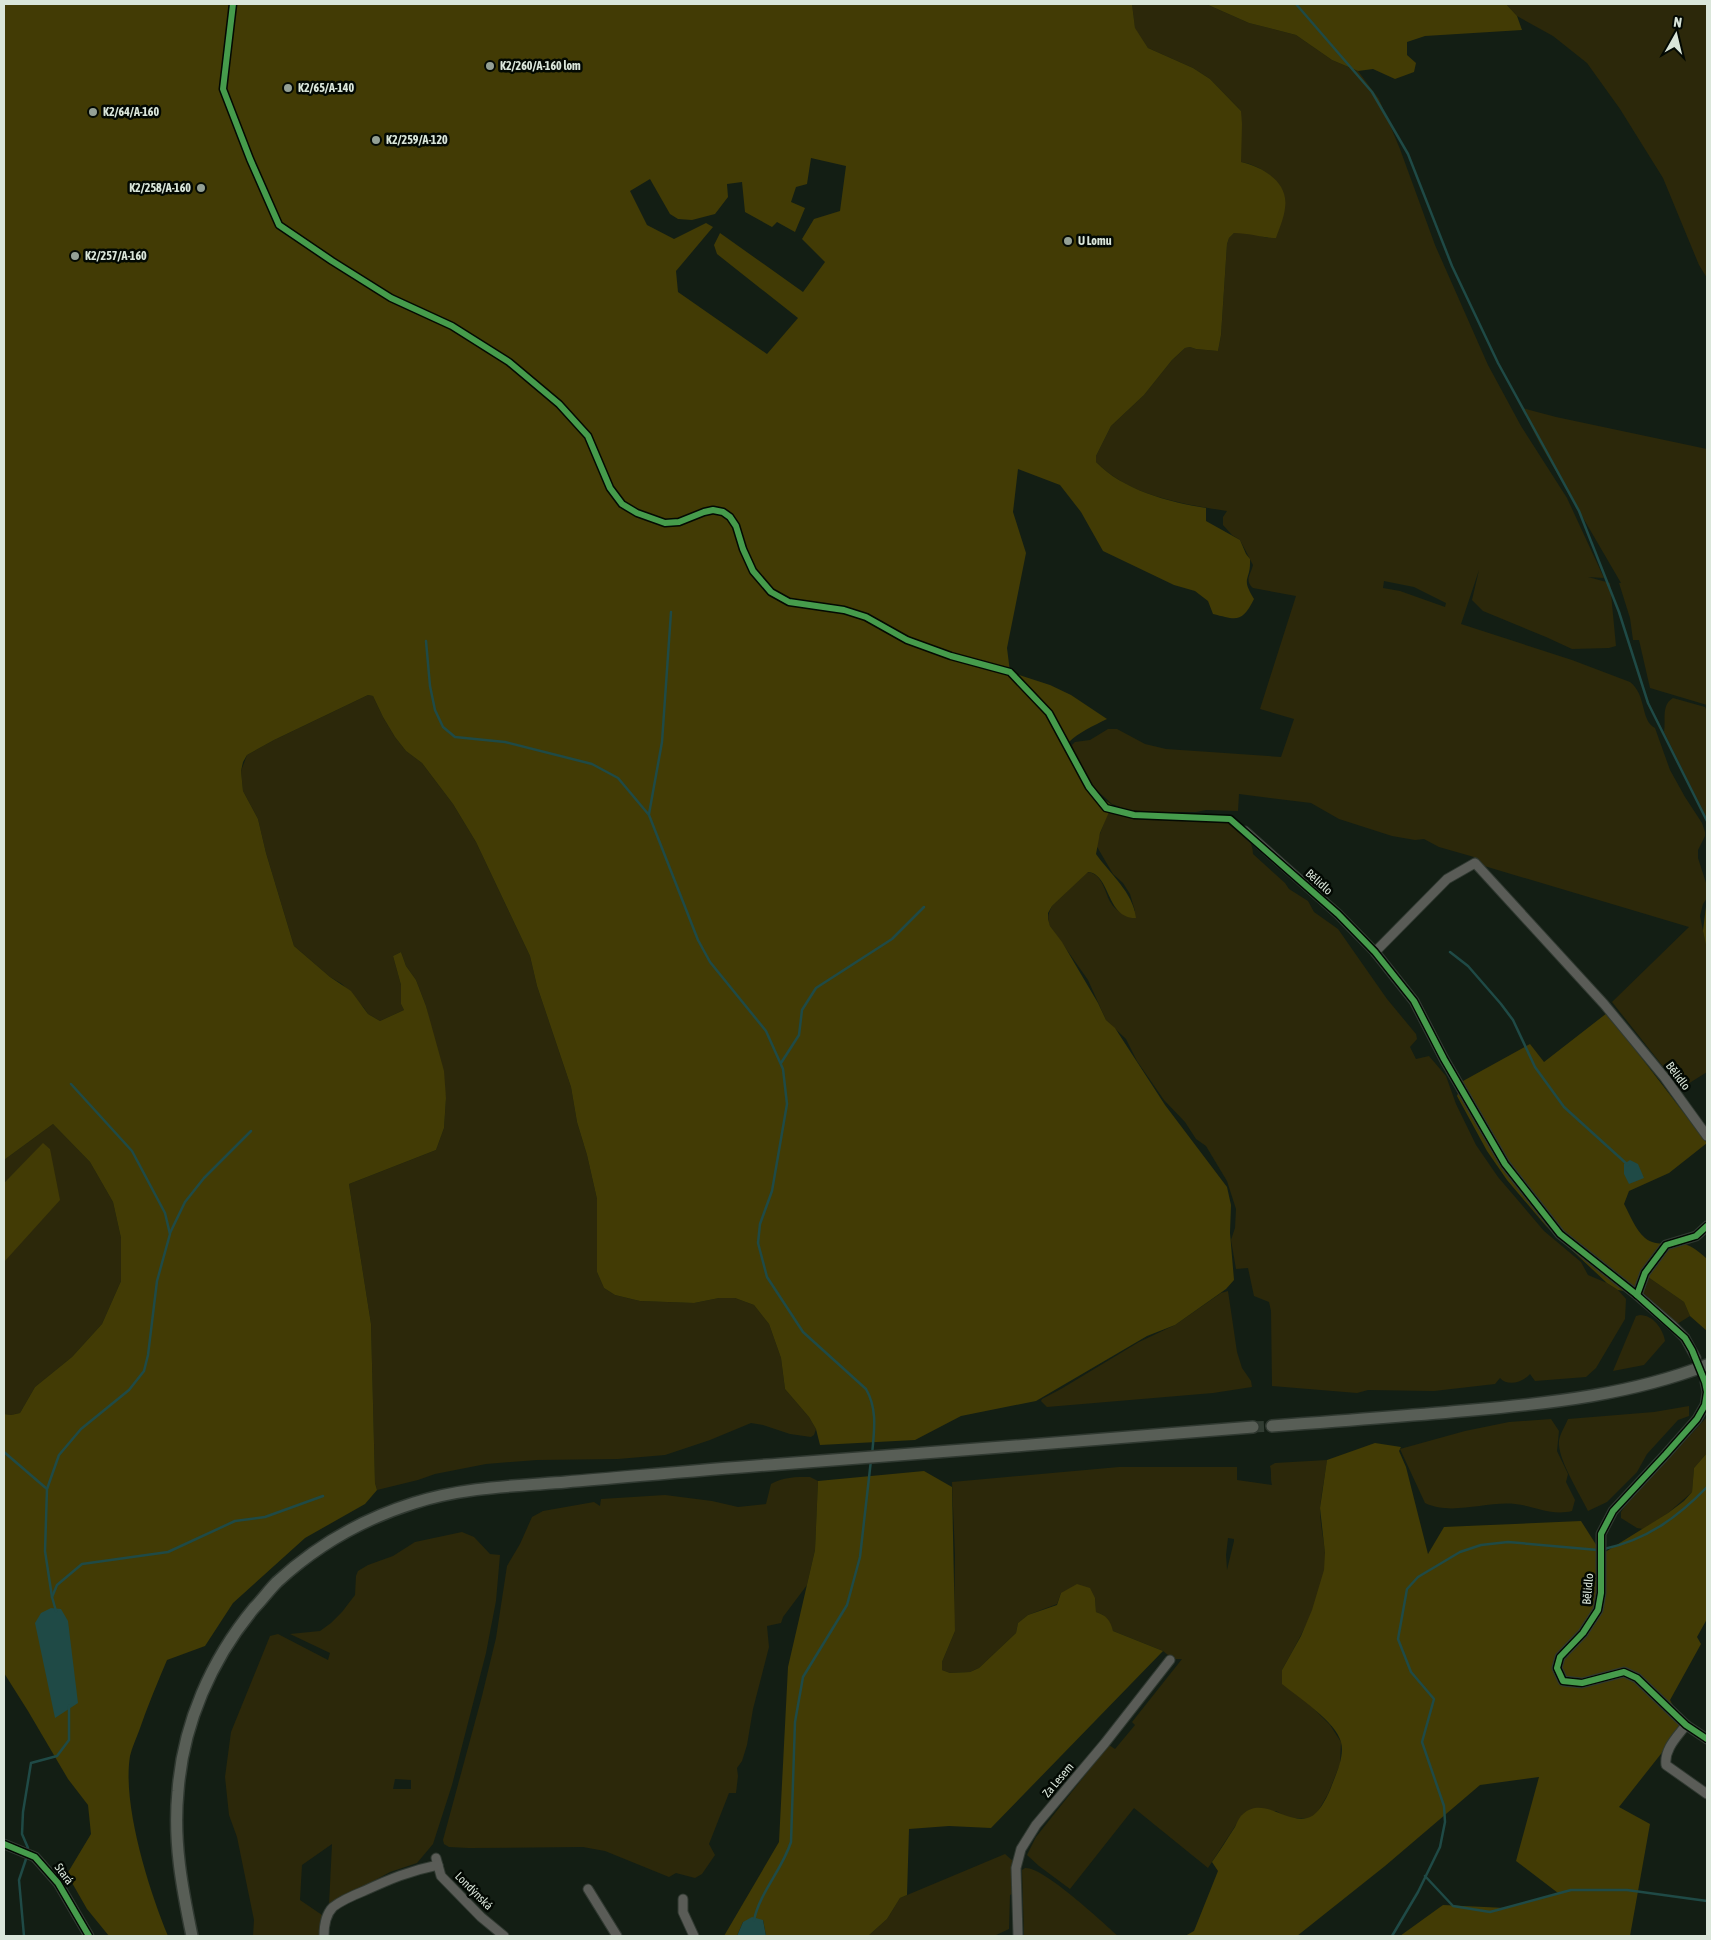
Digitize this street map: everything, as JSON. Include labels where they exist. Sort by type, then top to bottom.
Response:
[{"type":"main road","points":[[1272,1426],[1567,1401],[1610,1394],[1707,1365]]},
{"type":"main road","points":[[192,1936],[180,1880],[177,1793],[182,1757],[202,1693],[214,1667],[242,1624],[275,1584],[318,1549],[346,1531],[375,1517],[418,1502],[461,1492],[490,1489],[740,1467],[1253,1427]]},
{"type":"street","name":"Bělidlo","points":[[1245,831],[1338,914],[1375,952],[1447,879],[1475,863],[1604,1004],[1665,1078],[1707,1136]]},
{"type":"street","points":[[1375,952],[1414,1001],[1444,1058],[1505,1164],[1560,1234],[1637,1295],[1685,1338],[1696,1358]]},
{"type":"street","points":[[1637,1295],[1645,1272],[1666,1245],[1696,1236],[1707,1226]]},
{"type":"street","name":"Bělidlo","points":[[1705,1382],[1707,1392],[1706,1405],[1666,1454],[1613,1511],[1601,1534],[1602,1593],[1598,1610],[1584,1633],[1560,1657],[1556,1668],[1563,1681],[1582,1683],[1624,1672],[1638,1678],[1686,1725],[1707,1739]]},
{"type":"street","name":"Za Lesem","points":[[1018,1936],[1016,1868],[1021,1849],[1036,1825],[1105,1743],[1170,1660]]},
{"type":"street","points":[[1686,1725],[1669,1749],[1665,1757],[1666,1765],[1707,1794]]},
{"type":"street","name":"Stará","points":[[4,1844],[35,1857],[58,1884],[89,1936]]},
{"type":"street","name":"Londýnská","points":[[324,1936],[324,1926],[328,1914],[333,1907],[405,1872],[437,1861],[440,1876],[504,1936]]},
{"type":"street","points":[[588,1889],[617,1936]]},
{"type":"street","points":[[683,1899],[683,1912],[694,1936]]},
{"type":"shaded area","points":[[4,4],[1132,4],[1135,28],[1148,48],[1193,68],[1210,79],[1241,111],[1241,162],[1266,172],[1279,183],[1283,191],[1285,199],[1283,220],[1276,238],[1234,233],[1229,238],[1218,351],[1185,348],[1172,360],[1144,395],[1111,426],[1096,456],[1096,462],[1119,480],[1147,493],[1206,508],[1206,521],[1240,540],[1250,559],[1247,582],[1254,599],[1246,612],[1238,618],[1228,618],[1213,614],[1208,601],[1195,591],[1174,585],[1103,551],[1081,512],[1060,485],[1018,469],[1013,512],[1026,553],[1007,648],[1010,672],[1050,685],[1071,695],[1107,719],[1072,739],[1068,743],[1069,753],[1072,762],[1083,778],[1112,805],[1100,833],[1096,854],[1126,892],[1136,918],[1119,912],[1101,880],[1088,872],[1052,906],[1048,913],[1048,919],[1050,926],[1062,942],[1106,1020],[1115,1028],[1165,1105],[1227,1187],[1231,1205],[1230,1233],[1234,1280],[1226,1289],[1175,1325],[1147,1336],[1036,1401],[961,1416],[915,1440],[820,1445],[816,1429],[809,1417],[785,1389],[781,1358],[769,1324],[754,1305],[735,1298],[719,1298],[694,1303],[640,1301],[615,1295],[604,1288],[597,1272],[597,1199],[577,1122],[571,1087],[537,986],[530,956],[476,842],[453,804],[422,763],[406,751],[395,737],[373,696],[368,695],[247,755],[241,771],[243,791],[258,819],[266,853],[294,946],[330,977],[351,991],[368,1014],[380,1021],[404,1010],[401,1004],[401,985],[393,956],[401,952],[406,966],[416,980],[426,1006],[444,1071],[446,1098],[444,1128],[436,1150],[349,1184],[371,1324],[375,1483],[377,1490],[365,1504],[305,1538],[233,1603],[205,1646],[167,1660],[132,1749],[129,1776],[133,1822],[139,1847],[153,1895],[168,1936],[109,1936],[87,1909],[67,1874],[91,1834],[88,1805],[68,1779],[4,1673],[4,1414],[20,1413],[35,1387],[72,1357],[102,1324],[121,1281],[121,1238],[113,1202],[90,1162],[53,1124],[4,1160]],"holes":[[[811,158],[846,166],[840,211],[814,219],[802,239],[825,262],[803,292],[720,233],[714,245],[717,254],[798,318],[767,354],[678,292],[676,271],[713,227],[706,223],[674,239],[647,225],[630,191],[650,179],[670,214],[678,219],[692,220],[715,214],[728,197],[727,184],[742,182],[745,212],[772,227],[777,222],[795,232],[805,208],[791,202],[796,187],[807,184]]]},
{"type":"shaded area","points":[[1132,4],[1206,4],[1249,23],[1296,35],[1332,60],[1358,71],[1379,99],[1400,149],[1435,245],[1488,365],[1521,426],[1567,498],[1604,578],[1588,577],[1610,583],[1616,646],[1609,648],[1572,649],[1483,611],[1472,600],[1479,570],[1461,624],[1572,660],[1630,682],[1639,694],[1647,719],[1655,728],[1670,770],[1702,823],[1705,832],[1698,850],[1698,858],[1707,886],[1707,898],[1703,904],[1700,916],[1707,950],[1707,1072],[1683,1087],[1678,1086],[1612,1002],[1689,927],[1481,865],[1478,864],[1474,857],[1439,847],[1424,839],[1415,840],[1392,836],[1339,819],[1311,803],[1239,794],[1238,811],[1147,812],[1128,810],[1112,804],[1092,786],[1078,767],[1072,745],[1075,742],[1090,740],[1108,729],[1117,729],[1145,744],[1166,749],[1281,757],[1294,719],[1260,709],[1296,596],[1253,588],[1250,585],[1249,577],[1253,565],[1240,540],[1232,535],[1223,525],[1223,517],[1227,511],[1174,501],[1140,491],[1109,474],[1096,462],[1096,456],[1111,426],[1144,395],[1172,360],[1185,348],[1218,351],[1229,238],[1234,233],[1249,233],[1268,238],[1284,195],[1276,182],[1267,173],[1255,166],[1241,162],[1241,111],[1210,79],[1193,68],[1148,48],[1135,29]],"holes":[[[1384,581],[1414,587],[1446,603],[1445,607],[1400,591],[1383,588]]]},
{"type":"shaded area","points":[[1206,4],[1506,4],[1517,16],[1522,30],[1425,36],[1407,42],[1407,55],[1416,63],[1414,72],[1395,79],[1373,69],[1358,71],[1332,60],[1296,35],[1249,23]]},
{"type":"shaded area","points":[[1506,4],[1707,4],[1707,278],[1699,265],[1663,178],[1620,109],[1587,63],[1553,36],[1517,16]]},
{"type":"shaded area","points":[[1522,408],[1707,449],[1707,705],[1650,688],[1639,640],[1633,640],[1630,618],[1619,583],[1621,583],[1540,444]]},
{"type":"shaded area","points":[[368,695],[373,696],[395,737],[406,751],[422,763],[453,804],[476,842],[530,956],[537,986],[571,1087],[577,1122],[597,1199],[597,1272],[604,1288],[615,1295],[640,1301],[694,1303],[719,1298],[735,1298],[754,1305],[769,1324],[781,1358],[785,1389],[809,1417],[816,1429],[811,1437],[790,1434],[751,1423],[710,1440],[665,1455],[618,1459],[537,1460],[486,1464],[435,1474],[377,1490],[375,1483],[371,1324],[349,1184],[436,1150],[444,1128],[446,1098],[426,1006],[416,980],[406,966],[401,952],[393,956],[401,985],[401,1004],[404,1010],[380,1021],[368,1014],[342,984],[330,977],[294,946],[266,853],[258,819],[243,791],[241,771],[247,755]]},
{"type":"shaded area","points":[[1673,698],[1705,707],[1707,711],[1707,819],[1664,732],[1665,709]]},
{"type":"shaded area","points":[[1111,810],[1130,818],[1206,819],[1235,825],[1243,831],[1249,840],[1253,854],[1285,883],[1289,889],[1308,901],[1314,912],[1338,929],[1387,999],[1416,1034],[1417,1039],[1410,1047],[1416,1059],[1429,1056],[1446,1076],[1456,1104],[1476,1145],[1498,1177],[1544,1231],[1581,1262],[1588,1275],[1607,1283],[1618,1290],[1626,1299],[1625,1319],[1596,1368],[1586,1377],[1535,1381],[1530,1374],[1523,1379],[1511,1383],[1500,1378],[1495,1384],[1434,1391],[1368,1390],[1357,1393],[1272,1386],[1271,1311],[1269,1302],[1254,1296],[1248,1268],[1236,1269],[1231,1240],[1235,1228],[1236,1209],[1227,1181],[1206,1146],[1196,1139],[1185,1122],[1164,1100],[1137,1061],[1126,1039],[1106,1020],[1088,980],[1049,923],[1048,916],[1052,906],[1087,872],[1097,876],[1116,909],[1120,912],[1135,911],[1130,894],[1123,883],[1113,874],[1096,845],[1108,812]]},
{"type":"shaded area","points":[[1707,898],[1707,950],[1703,931]]},
{"type":"shaded area","points":[[1607,1013],[1707,1143],[1669,1173],[1629,1191],[1624,1204],[1641,1234],[1649,1241],[1684,1244],[1696,1250],[1707,1259],[1707,1331],[1690,1316],[1684,1302],[1648,1277],[1644,1294],[1618,1290],[1607,1283],[1546,1226],[1507,1180],[1487,1151],[1457,1096],[1463,1081],[1530,1044],[1544,1062]]},
{"type":"shaded area","points":[[53,1124],[90,1162],[113,1202],[121,1238],[121,1281],[102,1324],[72,1357],[35,1387],[20,1413],[4,1414],[4,1262],[50,1149],[43,1144],[4,1183],[4,1160]]},
{"type":"shaded area","points":[[43,1143],[50,1149],[60,1200],[4,1262],[4,1183]]},
{"type":"shaded area","points":[[1648,1277],[1684,1302],[1690,1316],[1677,1324],[1644,1294]]},
{"type":"shaded area","points":[[1228,1291],[1237,1352],[1242,1368],[1251,1381],[1252,1387],[1213,1393],[1047,1407],[1041,1401],[1139,1342],[1175,1325],[1221,1293]]},
{"type":"shaded area","points":[[1636,1316],[1649,1317],[1657,1324],[1665,1341],[1644,1365],[1613,1371]]},
{"type":"shaded area","points":[[1689,1406],[1689,1416],[1678,1420],[1647,1454],[1637,1472],[1607,1502],[1588,1511],[1565,1466],[1559,1448],[1561,1433],[1568,1419],[1654,1412]]},
{"type":"shaded area","points":[[1707,1417],[1707,1453],[1694,1468],[1692,1492],[1668,1513],[1643,1529],[1637,1528],[1621,1518],[1621,1512],[1625,1506]]},
{"type":"shaded area","points":[[1551,1419],[1559,1431],[1557,1451],[1568,1474],[1566,1482],[1575,1500],[1572,1511],[1557,1512],[1515,1504],[1458,1508],[1435,1507],[1425,1503],[1400,1449],[1465,1431],[1509,1422]]},
{"type":"shaded area","points":[[1375,1443],[1401,1447],[1399,1451],[1406,1467],[1428,1554],[1444,1527],[1581,1521],[1602,1554],[1684,1501],[1692,1492],[1694,1468],[1707,1453],[1707,1619],[1697,1637],[1701,1644],[1670,1700],[1683,1726],[1619,1807],[1650,1824],[1630,1936],[1400,1936],[1443,1905],[1505,1908],[1558,1893],[1516,1861],[1539,1777],[1480,1785],[1385,1866],[1297,1936],[1185,1936],[1194,1931],[1218,1871],[1212,1862],[1242,1815],[1251,1809],[1258,1808],[1299,1819],[1311,1817],[1318,1811],[1330,1790],[1342,1754],[1338,1734],[1316,1710],[1282,1684],[1282,1670],[1301,1636],[1312,1610],[1324,1570],[1325,1553],[1320,1508],[1327,1460]]},
{"type":"shaded area","points":[[1327,1460],[1320,1510],[1325,1560],[1322,1581],[1314,1608],[1282,1670],[1314,1709],[1330,1725],[1341,1742],[1340,1764],[1328,1794],[1317,1813],[1309,1818],[1288,1818],[1276,1811],[1243,1814],[1208,1868],[1134,1808],[1070,1889],[1027,1855],[1036,1837],[1109,1745],[1115,1749],[1135,1725],[1132,1722],[1182,1659],[1173,1659],[1163,1651],[1113,1631],[1103,1615],[1096,1612],[1095,1598],[1061,1593],[1057,1604],[1028,1615],[1018,1623],[1016,1633],[979,1668],[970,1672],[950,1673],[942,1670],[942,1662],[955,1631],[955,1555],[952,1482],[1119,1467],[1237,1467],[1237,1480],[1272,1485],[1270,1466],[1275,1463]],"holes":[[[1228,1538],[1234,1539],[1234,1541],[1227,1570]]]},
{"type":"shaded area","points":[[924,1471],[952,1487],[955,1631],[942,1662],[942,1670],[950,1673],[970,1672],[979,1668],[1016,1633],[1018,1623],[1028,1615],[1057,1605],[1061,1593],[1077,1584],[1090,1588],[1095,1598],[1096,1612],[1108,1619],[1113,1631],[1163,1651],[991,1828],[949,1826],[909,1829],[907,1895],[900,1898],[887,1919],[868,1936],[766,1936],[763,1920],[743,1922],[737,1936],[724,1936],[779,1842],[788,1667],[815,1550],[818,1481]]},
{"type":"shaded area","points":[[794,1477],[810,1477],[818,1481],[815,1550],[807,1585],[783,1617],[781,1623],[767,1626],[769,1647],[753,1709],[747,1745],[742,1761],[737,1768],[736,1793],[729,1793],[709,1844],[715,1855],[702,1874],[695,1878],[676,1873],[669,1877],[605,1851],[583,1847],[469,1848],[449,1847],[444,1844],[443,1840],[496,1638],[507,1566],[520,1544],[532,1517],[543,1511],[594,1502],[600,1506],[601,1499],[665,1495],[712,1501],[738,1507],[766,1504],[771,1484]]},
{"type":"shaded area","points":[[462,1532],[474,1537],[490,1554],[500,1555],[496,1601],[486,1653],[452,1785],[433,1844],[417,1863],[390,1872],[329,1905],[332,1844],[302,1865],[300,1900],[322,1915],[319,1936],[253,1936],[254,1920],[237,1837],[229,1815],[225,1777],[231,1732],[270,1636],[278,1634],[328,1660],[330,1653],[290,1634],[320,1631],[331,1623],[355,1595],[358,1571],[368,1565],[393,1556],[415,1542]],"holes":[[[395,1779],[411,1780],[411,1789],[393,1789]]]},
{"type":"shaded area","points":[[1005,1854],[1014,1862],[1014,1893],[1010,1895],[1009,1929],[994,1936],[868,1936],[887,1919],[900,1898]]},
{"type":"shaded area","points":[[1025,1868],[1034,1870],[1059,1885],[1118,1936],[1024,1936],[1022,1870]]},
{"type":"water","points":[[1630,1160],[1638,1164],[1644,1178],[1629,1184],[1624,1174],[1624,1164]]},
{"type":"water","points":[[51,1608],[61,1609],[68,1621],[78,1703],[55,1718],[35,1623],[41,1613]]},
{"type":"water","points":[[752,1917],[763,1920],[766,1936],[737,1936],[743,1922]]},
{"type":"waterway","points":[[1296,4],[1372,92],[1408,154],[1452,266],[1498,363],[1579,511],[1619,612],[1648,703],[1707,821]]},
{"type":"waterway","points":[[649,814],[662,742],[671,612]]},
{"type":"waterway","points":[[426,641],[430,686],[435,710],[443,727],[455,737],[505,742],[592,764],[618,778],[649,815],[698,940],[710,962],[766,1031],[783,1069],[787,1104],[772,1191],[760,1224],[758,1243],[767,1277],[803,1332],[866,1389],[874,1413],[872,1455]]},
{"type":"waterway","points":[[781,1063],[799,1035],[802,1010],[816,988],[892,939],[924,907]]},
{"type":"waterway","points":[[1450,952],[1468,966],[1513,1020],[1535,1067],[1564,1107],[1628,1165]]},
{"type":"waterway","points":[[56,1611],[45,1551],[47,1489],[59,1455],[81,1429],[129,1390],[144,1371],[148,1355],[157,1281],[170,1234],[165,1213],[132,1151],[71,1084]]},
{"type":"waterway","points":[[170,1233],[185,1202],[204,1178],[251,1131]]},
{"type":"waterway","points":[[4,1452],[47,1489]]},
{"type":"waterway","points":[[754,1920],[761,1900],[791,1842],[795,1722],[803,1677],[847,1605],[860,1557],[871,1460]]},
{"type":"waterway","points":[[1604,1549],[1647,1534],[1672,1518],[1707,1487]]},
{"type":"waterway","points":[[52,1597],[57,1585],[82,1564],[168,1552],[235,1521],[265,1517],[323,1496]]},
{"type":"waterway","points":[[1392,1936],[1418,1892],[1440,1847],[1445,1822],[1444,1806],[1422,1742],[1434,1699],[1411,1672],[1398,1639],[1407,1589],[1418,1577],[1460,1552],[1481,1545],[1508,1542],[1598,1550]]},
{"type":"waterway","points":[[28,1848],[22,1834],[23,1812],[31,1763],[57,1756],[69,1740],[69,1706]]},
{"type":"waterway","points":[[24,1936],[19,1880],[26,1859]]},
{"type":"waterway","points":[[1425,1876],[1453,1906],[1490,1912],[1571,1890],[1627,1890],[1707,1901]]},
{"type":"tunnel","points":[[1696,1358],[1705,1382]]},
{"type":"tunnel","points":[[1253,1427],[1272,1426]]},
{"type":"cycle path","points":[[233,4],[223,89],[250,159],[279,225],[391,298],[452,326],[509,362],[559,404],[588,436],[610,488],[622,504],[637,513],[665,523],[679,522],[713,510],[723,512],[730,517],[736,526],[743,549],[753,571],[771,592],[789,602],[844,610],[866,617],[907,640],[951,656],[1010,672],[1049,713],[1089,787],[1106,808],[1134,815],[1230,819],[1338,914],[1375,952],[1414,1001],[1444,1059],[1505,1164],[1560,1234],[1637,1295],[1685,1338],[1692,1350],[1705,1382],[1707,1392],[1705,1405],[1697,1419],[1613,1511],[1601,1534],[1601,1593],[1598,1610],[1583,1633],[1560,1657],[1557,1668],[1563,1681],[1582,1683],[1624,1672],[1637,1678],[1686,1725],[1707,1739]]},
{"type":"cycle path","points":[[1637,1295],[1645,1273],[1666,1245],[1696,1236],[1707,1226]]},
{"type":"cycle path","points":[[4,1844],[35,1857],[58,1883],[89,1936]]},
{"type":"place","name":"K2/260/A-160 lom","points":[[490,66]]},
{"type":"place","name":"K2/65/A-140","points":[[288,88]]},
{"type":"place","name":"K2/64/A-160","points":[[93,112]]},
{"type":"place","name":"K2/259/A-120","points":[[376,140]]},
{"type":"place","name":"K2/258/A-160","points":[[201,188]]},
{"type":"place","name":"U Lomu","points":[[1068,241]]},
{"type":"place","name":"K2/257/A-160","points":[[75,256]]}]
